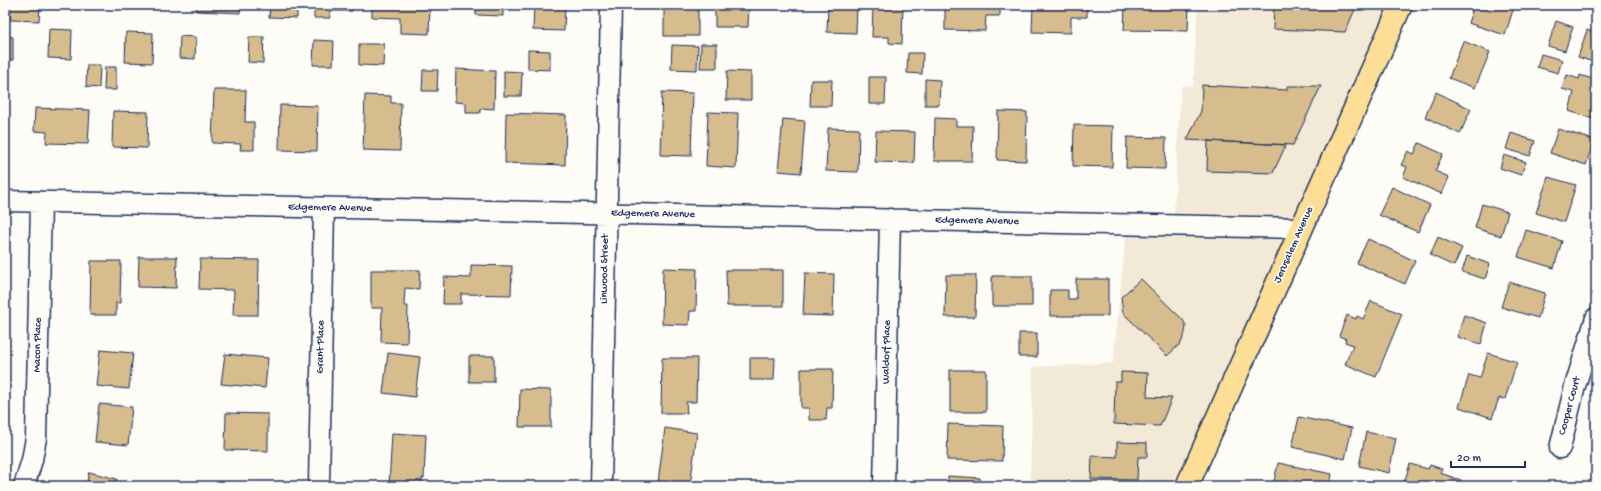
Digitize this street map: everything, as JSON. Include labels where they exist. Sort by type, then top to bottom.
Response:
[{"type":"main road","name":"Jerusalem Avenue","points":[[1187,486],[1401,5]]},
{"type":"street","name":"Linwood Street","points":[[601,486],[611,5]]},
{"type":"street","name":"Edgemere Avenue","points":[[5,201],[1302,228]]},
{"type":"street","name":"Macon Place","points":[[24,486],[32,460],[36,438],[41,202]]},
{"type":"street","name":"Grant Place","points":[[319,486],[324,208]]},
{"type":"street","name":"Waldorf Place","points":[[884,486],[890,219]]},
{"type":"street","name":"Cooper Court","points":[[1560,448],[1575,386],[1596,318]]},
{"type":"shaded area","points":[[1198,5],[1401,5],[1187,486],[1030,486],[1033,367],[1113,363],[1127,224],[1173,225],[1181,86],[1193,86]]},
{"type":"building","points":[[11,5],[40,5],[39,21],[10,20]]},
{"type":"building","points":[[58,5],[98,5],[98,8],[58,7]]},
{"type":"building","points":[[138,5],[138,7],[110,6]]},
{"type":"building","points":[[196,5],[240,5],[240,13],[196,11]]},
{"type":"building","points":[[256,5],[297,5],[297,18],[269,17],[270,7],[255,7]]},
{"type":"building","points":[[314,5],[352,5],[352,11],[330,11],[330,18],[314,18]]},
{"type":"building","points":[[372,5],[430,5],[429,34],[400,33],[400,18],[372,17]]},
{"type":"building","points":[[476,5],[503,5],[503,16],[476,15]]},
{"type":"building","points":[[534,5],[565,5],[564,31],[533,30]]},
{"type":"building","points":[[664,5],[698,5],[698,36],[664,36]]},
{"type":"building","points":[[715,5],[749,5],[748,27],[715,27]]},
{"type":"building","points":[[828,5],[857,5],[856,33],[827,32]]},
{"type":"building","points":[[873,5],[903,5],[902,44],[889,43],[889,37],[872,37]]},
{"type":"building","points":[[945,5],[1000,5],[1000,16],[986,16],[985,31],[945,30]]},
{"type":"building","points":[[1033,5],[1087,5],[1087,17],[1071,17],[1071,33],[1032,32]]},
{"type":"building","points":[[1125,5],[1189,5],[1188,31],[1124,30]]},
{"type":"building","points":[[1274,5],[1357,5],[1345,32],[1273,29]]},
{"type":"building","points":[[1474,5],[1506,5],[1514,7],[1505,35],[1468,23]]},
{"type":"building","points":[[1556,21],[1573,27],[1565,51],[1548,46]]},
{"type":"building","points":[[49,29],[72,30],[71,59],[48,58]]},
{"type":"building","points":[[1587,30],[1596,33],[1596,63],[1578,57]]},
{"type":"building","points":[[126,32],[153,33],[152,63],[125,62]]},
{"type":"building","points":[[5,36],[13,37],[13,60],[5,60]]},
{"type":"building","points":[[180,36],[196,37],[195,59],[179,58]]},
{"type":"building","points":[[249,37],[264,37],[263,63],[248,62]]},
{"type":"building","points":[[314,40],[334,41],[333,65],[313,65]]},
{"type":"building","points":[[1463,41],[1490,52],[1475,88],[1449,78]]},
{"type":"building","points":[[359,44],[384,44],[383,66],[359,65]]},
{"type":"building","points":[[701,44],[717,44],[717,68],[700,68]]},
{"type":"building","points":[[672,45],[698,46],[697,70],[671,69]]},
{"type":"building","points":[[528,50],[550,51],[550,70],[528,69]]},
{"type":"building","points":[[908,53],[923,53],[922,74],[907,73]]},
{"type":"building","points":[[1541,54],[1562,60],[1558,73],[1537,67]]},
{"type":"building","points":[[87,65],[100,65],[99,88],[86,87]]},
{"type":"building","points":[[105,67],[116,67],[116,90],[104,90]]},
{"type":"building","points":[[456,69],[495,71],[494,109],[481,108],[480,113],[466,113],[466,103],[455,102]]},
{"type":"building","points":[[423,70],[438,70],[437,91],[422,91]]},
{"type":"building","points":[[504,71],[522,72],[521,96],[504,96]]},
{"type":"building","points":[[727,71],[751,72],[751,100],[726,100]]},
{"type":"building","points":[[1567,75],[1579,79],[1580,75],[1596,80],[1596,120],[1569,111],[1574,92],[1562,89]]},
{"type":"building","points":[[869,77],[886,77],[885,104],[869,104]]},
{"type":"building","points":[[925,79],[940,80],[939,105],[925,105]]},
{"type":"building","points":[[811,80],[832,80],[831,106],[810,106]]},
{"type":"building","points":[[1202,85],[1287,90],[1287,86],[1321,86],[1293,145],[1187,140],[1201,111]]},
{"type":"building","points":[[214,90],[246,90],[245,122],[254,122],[254,150],[240,150],[241,144],[212,143]]},
{"type":"building","points":[[662,92],[693,93],[691,156],[660,155]]},
{"type":"building","points":[[1436,92],[1471,109],[1460,134],[1425,117]]},
{"type":"building","points":[[365,95],[391,96],[391,103],[401,103],[400,151],[363,150]]},
{"type":"building","points":[[280,105],[318,106],[317,151],[279,150]]},
{"type":"building","points":[[35,108],[90,110],[88,144],[46,143],[47,132],[34,131]]},
{"type":"building","points":[[113,111],[148,112],[147,148],[112,147]]},
{"type":"building","points":[[998,111],[1027,112],[1026,161],[997,160]]},
{"type":"building","points":[[708,112],[738,113],[736,168],[706,166]]},
{"type":"building","points":[[506,113],[566,115],[565,165],[505,163]]},
{"type":"building","points":[[935,118],[956,119],[956,126],[973,126],[972,161],[934,161]]},
{"type":"building","points":[[783,119],[805,121],[801,173],[778,171]]},
{"type":"building","points":[[1074,125],[1113,126],[1112,167],[1073,166]]},
{"type":"building","points":[[828,128],[859,129],[858,172],[826,171]]},
{"type":"building","points":[[1558,129],[1594,140],[1586,165],[1550,153]]},
{"type":"building","points":[[876,131],[915,132],[914,163],[875,162]]},
{"type":"building","points":[[1511,133],[1535,141],[1530,156],[1506,149]]},
{"type":"building","points":[[1127,137],[1166,138],[1165,169],[1126,168]]},
{"type":"building","points":[[1208,141],[1286,145],[1273,173],[1207,171]]},
{"type":"building","points":[[1419,143],[1443,154],[1435,171],[1449,177],[1442,194],[1403,177],[1407,167],[1401,165],[1408,151],[1414,154]]},
{"type":"building","points":[[1504,155],[1526,162],[1521,175],[1500,168]]},
{"type":"building","points":[[1548,177],[1576,185],[1564,222],[1536,213]]},
{"type":"building","points":[[1392,187],[1430,205],[1418,232],[1379,215]]},
{"type":"building","points":[[1482,204],[1508,212],[1501,236],[1475,228]]},
{"type":"building","points":[[1526,230],[1562,241],[1554,268],[1518,257]]},
{"type":"building","points":[[1438,237],[1462,248],[1454,266],[1430,255]]},
{"type":"building","points":[[1368,239],[1415,261],[1405,284],[1357,263]]},
{"type":"building","points":[[1467,256],[1490,264],[1485,279],[1462,272]]},
{"type":"building","points":[[139,257],[177,257],[176,288],[138,287]]},
{"type":"building","points":[[200,259],[259,260],[258,315],[233,315],[234,290],[199,289]]},
{"type":"building","points":[[91,261],[121,261],[120,303],[116,303],[116,315],[90,315]]},
{"type":"building","points":[[471,265],[512,266],[511,295],[461,294],[461,304],[443,304],[444,277],[471,278]]},
{"type":"building","points":[[663,268],[697,269],[696,311],[690,311],[689,325],[662,324]]},
{"type":"building","points":[[371,270],[420,270],[419,289],[405,288],[404,306],[408,306],[407,343],[381,342],[382,308],[371,308]]},
{"type":"building","points":[[726,270],[783,270],[783,306],[727,306]]},
{"type":"building","points":[[805,273],[834,274],[833,316],[803,315]]},
{"type":"building","points":[[946,275],[976,275],[975,317],[945,317]]},
{"type":"building","points":[[992,276],[1032,276],[1032,306],[992,306]]},
{"type":"building","points":[[1076,279],[1108,279],[1108,316],[1050,316],[1050,290],[1068,290],[1068,299],[1076,299]]},
{"type":"building","points":[[1141,279],[1183,320],[1186,326],[1181,343],[1167,356],[1123,313],[1121,297]]},
{"type":"building","points":[[1509,282],[1545,293],[1538,318],[1501,307]]},
{"type":"building","points":[[1371,301],[1402,314],[1376,377],[1345,364],[1353,345],[1345,342],[1346,339],[1339,336],[1347,315],[1356,319],[1357,316],[1363,319]]},
{"type":"building","points":[[1464,315],[1487,323],[1481,344],[1457,337]]},
{"type":"building","points":[[1019,333],[1037,333],[1037,357],[1019,357]]},
{"type":"building","points":[[100,350],[133,353],[129,389],[96,386]]},
{"type":"building","points":[[388,353],[420,357],[415,397],[383,393]]},
{"type":"building","points":[[1488,353],[1517,362],[1505,399],[1499,398],[1492,418],[1459,407],[1469,375],[1480,378]]},
{"type":"building","points":[[225,354],[268,358],[265,388],[221,384]]},
{"type":"building","points":[[469,356],[494,356],[494,382],[469,382]]},
{"type":"building","points":[[662,358],[697,358],[696,402],[686,402],[687,413],[661,413]]},
{"type":"building","points":[[750,358],[775,358],[774,380],[750,380]]},
{"type":"building","points":[[801,369],[833,369],[832,408],[827,408],[826,420],[809,420],[809,408],[801,408]]},
{"type":"building","points":[[950,370],[986,370],[986,412],[950,412]]},
{"type":"building","points":[[1121,372],[1148,373],[1147,397],[1172,398],[1160,426],[1114,424],[1115,382],[1121,382]]},
{"type":"building","points":[[520,389],[551,390],[551,427],[519,427]]},
{"type":"building","points":[[99,404],[132,407],[128,445],[95,442]]},
{"type":"building","points":[[226,413],[268,414],[268,451],[225,450]]},
{"type":"building","points":[[1299,417],[1352,428],[1345,459],[1292,447]]},
{"type":"building","points":[[948,424],[1003,426],[1002,461],[947,460]]},
{"type":"building","points":[[665,428],[697,433],[690,486],[658,483]]},
{"type":"building","points":[[1366,432],[1396,438],[1389,473],[1359,466]]},
{"type":"building","points":[[392,433],[426,435],[424,478],[422,478],[422,486],[389,486]]},
{"type":"building","points":[[1117,442],[1147,443],[1147,457],[1138,457],[1137,480],[1091,479],[1092,456],[1117,457]]},
{"type":"building","points":[[1278,463],[1332,474],[1330,486],[1273,486]]},
{"type":"building","points":[[1410,464],[1428,469],[1430,465],[1442,469],[1440,473],[1461,480],[1459,486],[1403,486]]},
{"type":"building","points":[[89,472],[117,479],[116,486],[86,486]]},
{"type":"building","points":[[948,476],[980,478],[980,486],[948,486]]},
{"type":"building","points":[[236,483],[252,486],[236,486]]},
{"type":"building","points":[[792,485],[833,486],[792,486]]}]
